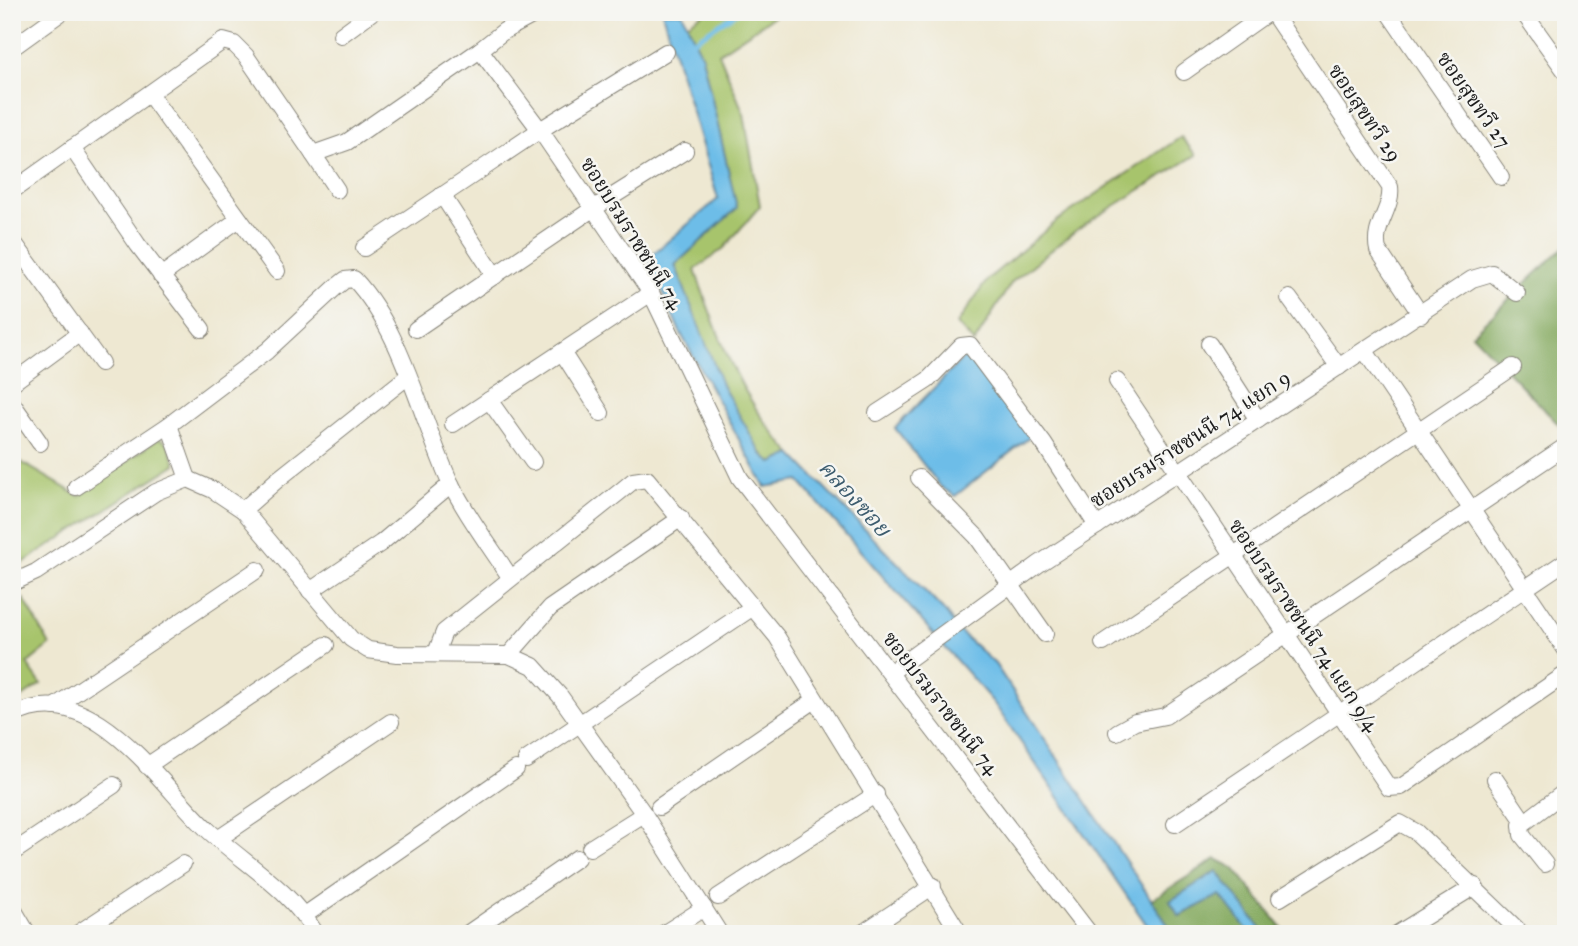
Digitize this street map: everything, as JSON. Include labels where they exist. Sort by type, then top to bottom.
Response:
[{"type":"street","points":[[12,48],[62,12]]},
{"type":"street","points":[[341,35],[372,12]]},
{"type":"street","points":[[313,154],[347,142],[504,31],[538,12]]},
{"type":"street","points":[[1184,72],[1270,12]]},
{"type":"street","name":"ซอยสุขทวี 29","points":[[1270,12],[1390,187],[1391,195],[1376,240],[1378,250],[1420,315]]},
{"type":"street","name":"ซอยสุขทวี 27","points":[[1388,12],[1501,177]]},
{"type":"street","points":[[1523,12],[1566,72]]},
{"type":"street","points":[[12,191],[223,41],[234,44],[246,56],[337,190]]},
{"type":"street","name":"ซอยบรมราชชนนี 74","points":[[480,50],[540,130],[651,293],[740,478],[1090,934]]},
{"type":"street","points":[[365,248],[540,130],[666,52]]},
{"type":"street","points":[[150,95],[277,271]]},
{"type":"street","points":[[72,148],[161,276],[202,329]]},
{"type":"street","points":[[416,329],[594,208],[685,151]]},
{"type":"street","points":[[442,195],[495,276]]},
{"type":"street","points":[[161,276],[239,219]]},
{"type":"street","points":[[12,240],[101,363]]},
{"type":"street","name":"ซอยบรมราชชนนี 74 แยก 9","points":[[891,672],[1097,526],[1481,274],[1499,275],[1517,293]]},
{"type":"street","points":[[76,487],[169,425],[267,351],[345,280],[354,279],[365,291],[407,377],[451,484],[510,577]]},
{"type":"street","points":[[453,424],[651,293]]},
{"type":"street","points":[[1289,298],[1339,367]]},
{"type":"street","points":[[12,383],[80,333]]},
{"type":"street","points":[[877,412],[928,380],[961,346],[970,345],[1044,444],[1097,526]]},
{"type":"street","points":[[1209,345],[1258,420]]},
{"type":"street","points":[[1365,351],[1566,650]]},
{"type":"street","points":[[562,352],[601,413]]},
{"type":"street","points":[[1103,643],[1513,367]]},
{"type":"street","points":[[243,510],[407,377]]},
{"type":"street","name":"ซอยบรมราชชนนี 74 แยก 9/4","points":[[1117,381],[1389,788],[1401,787],[1566,674]]},
{"type":"street","points":[[489,400],[533,462]]},
{"type":"street","points":[[12,403],[40,443]]},
{"type":"street","points":[[169,425],[188,480]]},
{"type":"street","points":[[1117,732],[1135,722],[1165,716],[1566,446]]},
{"type":"street","points":[[919,478],[978,537],[1045,634]]},
{"type":"street","points":[[12,583],[36,572],[156,492],[188,480],[213,490],[243,510],[351,639],[368,650],[397,654],[509,655],[533,666],[651,810],[720,934]]},
{"type":"street","points":[[436,653],[444,632],[510,577],[633,481],[647,480],[776,636],[933,886],[960,934]]},
{"type":"street","points":[[310,591],[381,543],[451,484]]},
{"type":"street","points":[[509,655],[550,608],[681,518]]},
{"type":"street","points":[[1175,824],[1566,561]]},
{"type":"street","points":[[54,707],[257,570]]},
{"type":"street","points":[[305,915],[753,607]]},
{"type":"street","points":[[147,766],[326,645]]},
{"type":"street","points":[[467,934],[816,699]]},
{"type":"street","points":[[12,716],[44,705],[72,711],[102,724],[127,744],[218,839],[275,883],[305,915],[316,934]]},
{"type":"street","points":[[218,839],[391,722]]},
{"type":"street","points":[[1495,779],[1523,820]]},
{"type":"street","points":[[12,853],[114,785]]},
{"type":"street","points":[[1545,864],[1520,829],[1523,820],[1566,791]]},
{"type":"street","points":[[718,897],[876,794]]},
{"type":"street","points":[[1280,898],[1400,823],[1416,832],[1522,934]]},
{"type":"street","points":[[77,934],[183,864]]},
{"type":"street","points":[[861,934],[933,886]]},
{"type":"street","points":[[1397,934],[1475,886]]},
{"type":"street","points":[[12,907],[28,934]]},
{"type":"street","points":[[663,934],[704,908]]},
{"type":"green space","points":[[705,12],[780,12],[719,53],[744,114],[760,206],[724,248],[695,270],[733,368],[758,412],[792,454],[772,463],[756,446],[728,398],[675,265],[737,208],[702,56],[687,24]]},
{"type":"green space","points":[[1181,137],[1196,155],[1079,228],[1012,282],[974,343],[957,324],[988,279],[1058,220]]},
{"type":"green space","points":[[1566,245],[1566,426],[1562,428],[1472,334]]},
{"type":"green space","points":[[159,438],[168,443],[176,464],[12,570],[12,467],[21,462],[79,496]]},
{"type":"green space","points":[[24,599],[50,645],[27,664],[41,684],[12,704],[12,605]]},
{"type":"green space","points":[[1216,859],[1234,868],[1287,934],[1265,934],[1217,871],[1170,901],[1180,916],[1220,894],[1251,934],[1174,934],[1151,900]]},
{"type":"water","points":[[662,12],[682,12],[702,56],[737,208],[675,265],[723,387],[762,454],[772,463],[792,454],[947,614],[958,630],[995,664],[1174,934],[1153,934],[993,702],[799,481],[765,487],[680,332],[648,258],[718,199]]},
{"type":"water","points":[[963,358],[974,361],[1030,437],[955,496],[941,487],[895,428]]},
{"type":"water","points":[[1217,871],[1265,934],[1251,934],[1220,895],[1179,916],[1170,901]]},
{"type":"waterway","points":[[691,42],[738,12]]},
{"type":"water label","name":"คลองซอย","points":[[855,498]]}]
